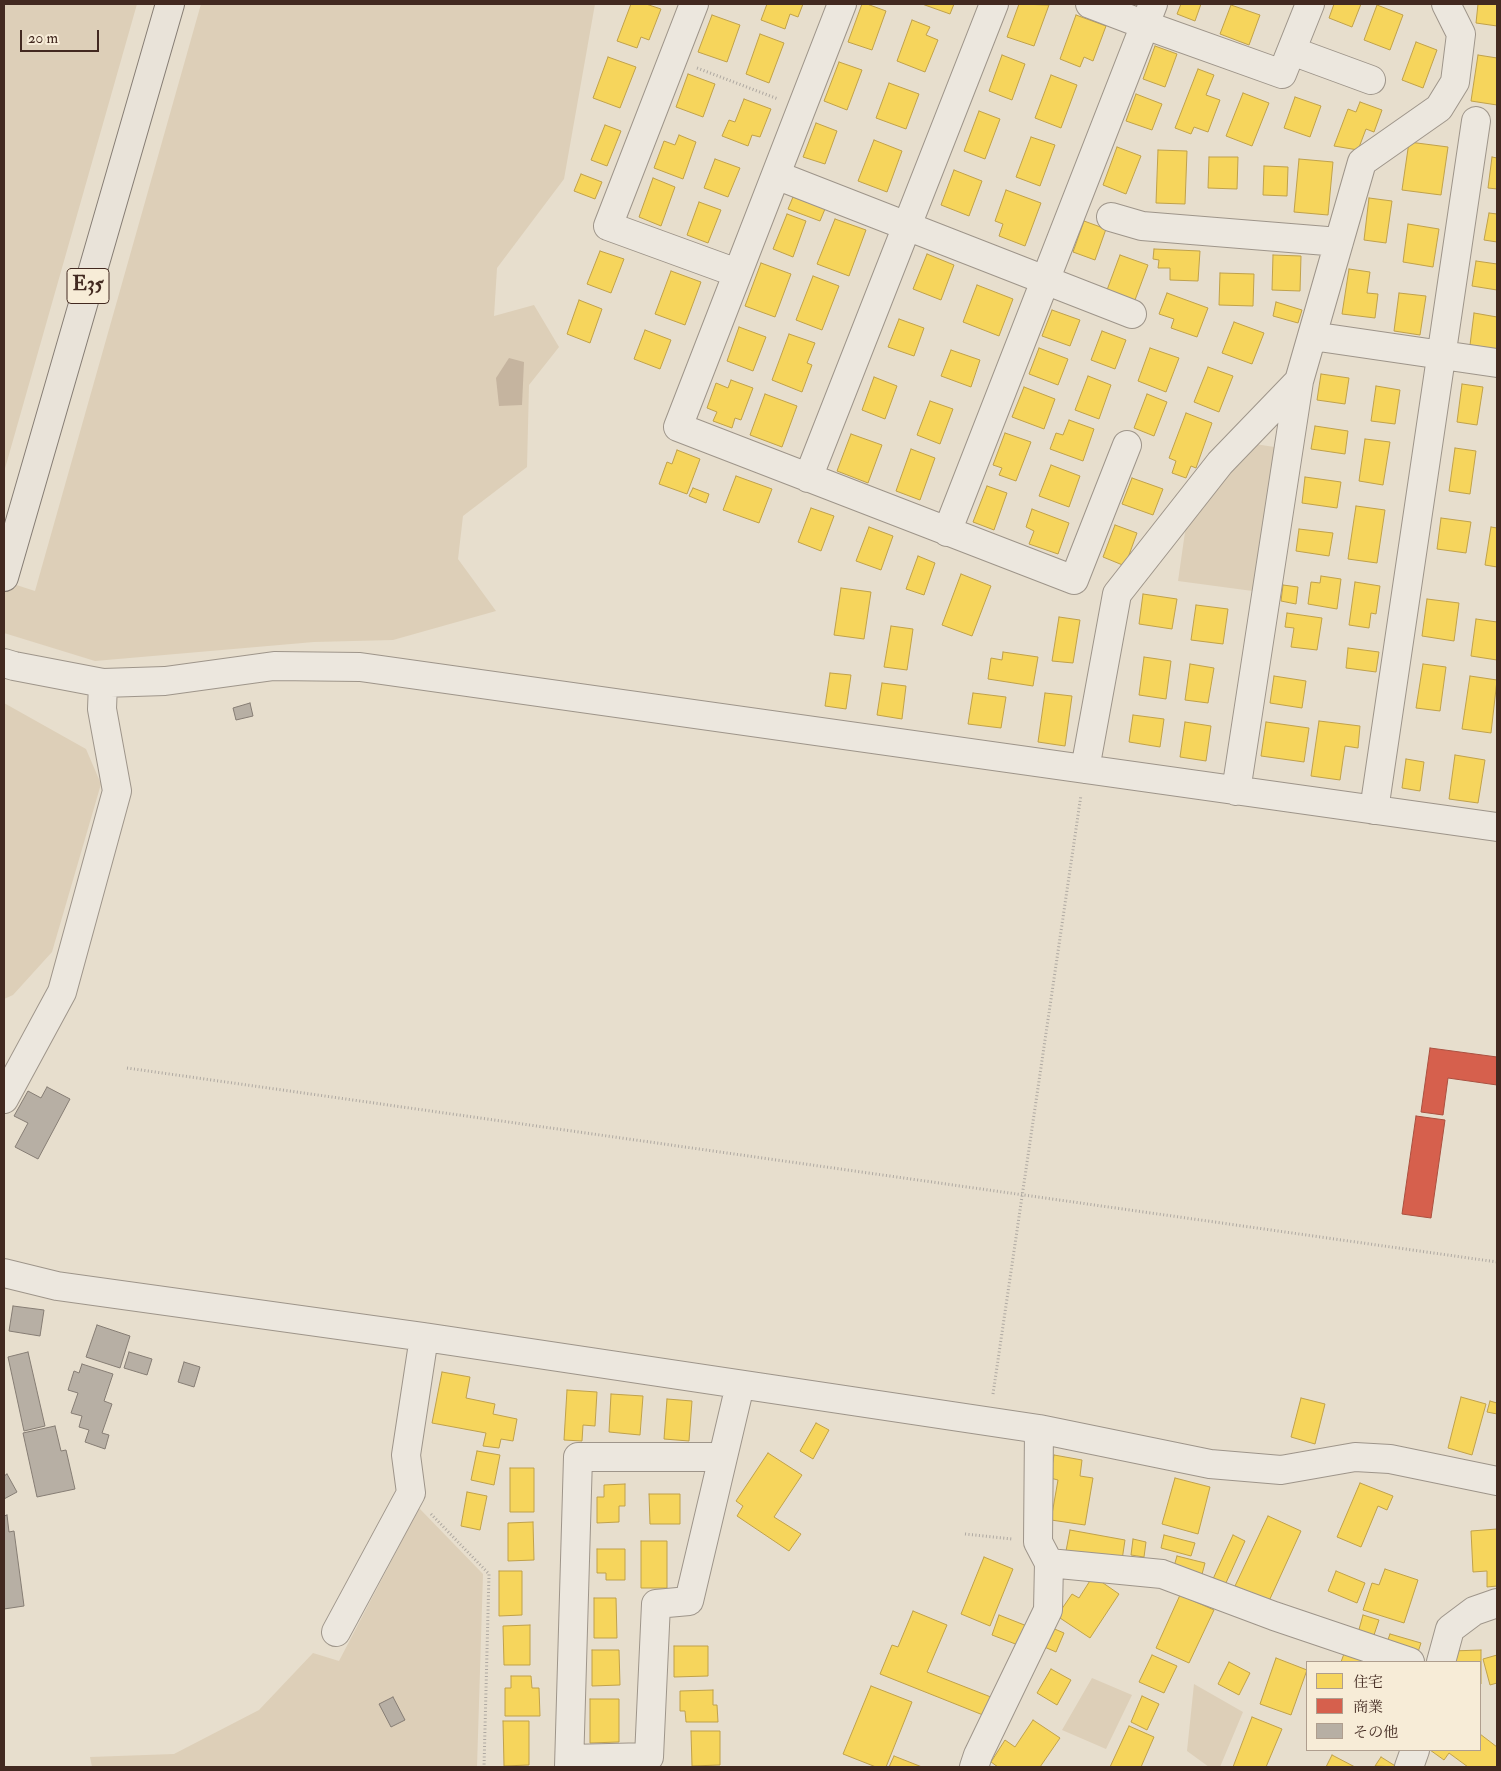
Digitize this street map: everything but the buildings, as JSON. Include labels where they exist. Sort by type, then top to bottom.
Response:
[{"type":"highway","name":"E35","points":[[5,572],[170,4]]},
{"type":"street","points":[[694,4],[608,226],[737,273]]},
{"type":"street","points":[[842,4],[678,427],[1074,580],[1127,444]]},
{"type":"street","points":[[808,478],[994,4]]},
{"type":"street","points":[[1090,4],[1149,14],[1282,74],[1310,4]]},
{"type":"street","points":[[1236,790],[1300,381],[1312,336],[1362,162],[1439,108],[1455,82],[1461,34],[1446,4]]},
{"type":"street","points":[[947,532],[1149,14]]},
{"type":"street","points":[[1292,51],[1370,80]]},
{"type":"street","points":[[1374,810],[1442,355],[1487,123],[1439,108]]},
{"type":"street","points":[[776,175],[1132,314]]},
{"type":"street","points":[[1111,217],[1142,226],[1339,242]]},
{"type":"street","points":[[1312,336],[1497,363]]},
{"type":"street","points":[[1085,769],[1117,594],[1220,463],[1300,381]]},
{"type":"street","points":[[4,663],[103,682],[165,681],[274,666],[360,667],[1497,827]]},
{"type":"street","points":[[4,1099],[62,992],[117,791],[102,709],[103,682]]},
{"type":"street","points":[[4,1273],[57,1286],[424,1337],[989,1422],[1210,1464],[1281,1470],[1355,1457],[1390,1459],[1497,1481]]},
{"type":"street","points":[[336,1632],[411,1493],[406,1456],[424,1337]]},
{"type":"street","points":[[723,1457],[578,1457],[569,1763],[649,1757],[656,1604],[688,1600],[723,1457],[740,1385]]},
{"type":"street","points":[[974,1767],[1048,1610],[1039,1430]]},
{"type":"street","points":[[1044,1552],[1162,1574],[1274,1616],[1407,1661]]},
{"type":"street","points":[[1441,1661],[1450,1629],[1474,1610],[1497,1602]]},
{"type":"street","points":[[1409,1767],[1415,1751]]},
{"type":"path","points":[[673,59],[802,108]]},
{"type":"path","points":[[989,1422],[1085,769]]},
{"type":"path","points":[[127,1068],[1497,1262]]},
{"type":"path","points":[[411,1493],[489,1574],[484,1767]]},
{"type":"path","points":[[965,1534],[1044,1552]]},
{"type":"shaded area","points":[[4,4],[137,4],[4,472]]},
{"type":"shaded area","points":[[201,4],[595,4],[564,179],[497,268],[494,316],[534,305],[559,347],[529,385],[527,467],[463,516],[458,559],[496,611],[393,640],[314,642],[95,661],[4,633],[4,581],[35,591]]},
{"type":"shaded area","points":[[509,358],[524,362],[522,405],[499,406],[496,378]]},
{"type":"shaded area","points":[[1255,444],[1281,448],[1260,592],[1178,581],[1186,525]]},
{"type":"shaded area","points":[[4,703],[86,749],[101,784],[52,952],[13,995],[4,999]]},
{"type":"shaded area","points":[[419,1508],[483,1574],[477,1767],[92,1767],[90,1757],[174,1754],[259,1710],[313,1653],[339,1661]]},
{"type":"shaded area","points":[[1092,1678],[1132,1695],[1106,1749],[1062,1730]]},
{"type":"shaded area","points":[[1194,1684],[1243,1712],[1220,1767],[1209,1767],[1187,1751]]}]
